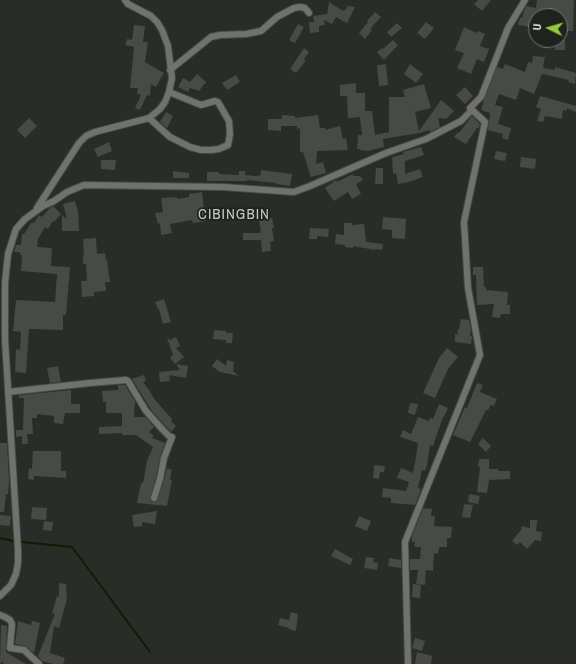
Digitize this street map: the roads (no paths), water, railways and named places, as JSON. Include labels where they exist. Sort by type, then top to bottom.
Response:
[{"type":"street","points":[[35,211],[79,143],[86,136],[95,132],[149,118],[160,109],[170,92],[172,84],[168,46],[157,22],[151,16],[128,4],[125,0]]},
{"type":"street","points":[[0,596],[11,585],[16,574],[18,562],[5,340],[5,283],[8,254],[12,237],[16,229],[35,211],[67,192],[84,185],[224,187],[289,193],[298,191],[373,158],[426,139],[461,121],[471,111],[470,108],[481,98],[508,28],[525,0]]},
{"type":"street","points":[[170,70],[211,37],[261,31],[277,17],[294,8],[305,8],[309,13]]},
{"type":"street","points":[[149,118],[170,136],[190,147],[201,150],[211,150],[219,149],[228,145],[230,134],[229,121],[218,102],[215,101],[201,105],[196,104],[170,92]]},
{"type":"street","points":[[408,664],[405,542],[480,355],[468,288],[464,222],[485,122],[470,108]]},
{"type":"street","points":[[8,392],[90,383],[128,381],[146,411],[162,430],[172,437],[164,458],[160,479],[154,498]]},
{"type":"street","points":[[0,615],[10,620],[12,624],[10,648],[24,650],[39,664]]},
{"type":"waterway","points":[[0,538],[13,541]]},
{"type":"waterway","points":[[22,542],[72,547],[150,652]]},
{"type":"district","name":"CIBINGBIN","points":[[234,215]]}]
